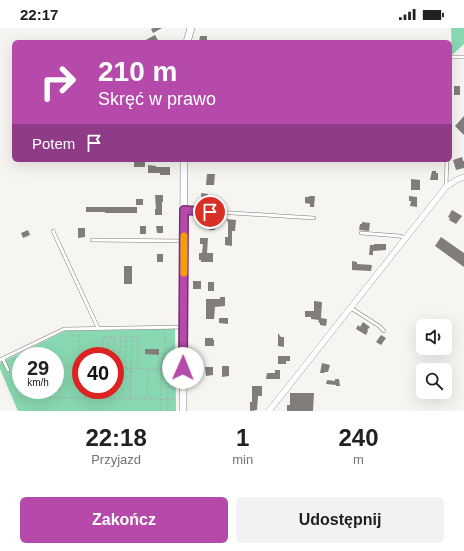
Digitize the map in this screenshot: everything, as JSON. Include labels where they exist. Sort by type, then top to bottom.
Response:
[{"type":"street","points":[[187,40],[190,28]]},
{"type":"street","points":[[183,411],[184,162]]},
{"type":"street","points":[[269,411],[446,187],[456,180],[464,177]]},
{"type":"lane","points":[[452,57],[464,57]]},
{"type":"lane","points":[[446,187],[447,162]]},
{"type":"lane","points":[[184,210],[314,218]]},
{"type":"lane","points":[[53,231],[98,328]]},
{"type":"lane","points":[[361,233],[399,236],[406,238]]},
{"type":"lane","points":[[92,240],[184,241]]},
{"type":"lane","points":[[351,308],[384,331]]},
{"type":"lane","points":[[8,370],[2,360],[64,329],[184,327]]},
{"type":"path","points":[[161,411],[161,369],[165,347],[165,327]]},
{"type":"path","points":[[79,329],[80,347]]},
{"type":"path","points":[[102,347],[103,337],[138,337],[138,368]]},
{"type":"path","points":[[108,337],[108,347]]},
{"type":"path","points":[[114,337],[114,347]]},
{"type":"path","points":[[120,337],[120,347]]},
{"type":"path","points":[[126,337],[125,368],[168,370],[168,411]]},
{"type":"path","points":[[130,399],[132,337]]},
{"type":"path","points":[[5,363],[12,360]]},
{"type":"path","points":[[8,370],[12,368]]},
{"type":"path","points":[[147,399],[148,369]]},
{"type":"path","points":[[64,397],[168,400],[183,399]]},
{"type":"green space","points":[[451,28],[464,28],[464,44],[452,55]]},
{"type":"green space","points":[[175,329],[176,411],[18,411],[13,399],[64,399],[64,347],[32,347],[65,331]]},
{"type":"green space","points":[[12,357],[12,397],[0,369],[0,363]]},
{"type":"building","points":[[162,28],[153,33],[151,29]]},
{"type":"building","points":[[155,35],[158,40],[146,40]]},
{"type":"building","points":[[200,36],[207,36],[207,40],[199,40]]},
{"type":"building","points":[[454,86],[460,86],[460,95],[454,95]]},
{"type":"building","points":[[464,116],[464,135],[455,126]]},
{"type":"building","points":[[462,157],[464,161],[464,168],[456,170],[453,160]]},
{"type":"building","points":[[134,162],[145,162],[145,167],[134,167]]},
{"type":"building","points":[[148,165],[156,167],[170,167],[170,175],[148,173]]},
{"type":"building","points":[[432,171],[436,171],[436,173],[438,173],[438,180],[430,180]]},
{"type":"building","points":[[207,174],[215,174],[214,185],[206,185]]},
{"type":"building","points":[[411,179],[420,180],[420,190],[411,190]]},
{"type":"building","points":[[201,193],[208,194],[207,199],[211,199],[211,205],[202,204]]},
{"type":"building","points":[[155,195],[163,195],[162,215],[155,215]]},
{"type":"building","points":[[315,196],[314,207],[310,207],[310,204],[305,203],[305,197]]},
{"type":"building","points":[[409,196],[417,197],[417,207],[410,206],[411,201],[409,201]]},
{"type":"building","points":[[136,199],[143,199],[143,205],[136,205]]},
{"type":"building","points":[[86,207],[137,207],[137,213],[86,212]]},
{"type":"building","points":[[452,210],[462,216],[456,224],[449,220],[450,218],[448,217]]},
{"type":"building","points":[[226,219],[236,220],[235,231],[232,231],[232,246],[225,245],[225,237],[228,237],[228,222]]},
{"type":"building","points":[[208,221],[216,221],[215,230],[209,230]]},
{"type":"building","points":[[362,222],[370,223],[369,231],[359,230]]},
{"type":"building","points":[[140,226],[146,226],[146,234],[140,234]]},
{"type":"building","points":[[156,226],[163,226],[163,233],[157,233]]},
{"type":"building","points":[[78,228],[85,228],[85,237],[78,238]]},
{"type":"building","points":[[28,230],[30,235],[23,238],[21,233]]},
{"type":"building","points":[[441,237],[464,253],[464,267],[435,246]]},
{"type":"building","points":[[200,238],[208,238],[207,253],[213,253],[213,262],[201,262],[201,260],[199,260],[199,253],[202,253],[203,244],[200,244]]},
{"type":"building","points":[[386,244],[386,250],[373,251],[373,255],[369,255],[370,245]]},
{"type":"building","points":[[157,254],[163,254],[163,262],[157,262]]},
{"type":"building","points":[[352,261],[357,262],[357,264],[372,265],[371,271],[352,270]]},
{"type":"building","points":[[124,266],[132,266],[132,284],[124,284]]},
{"type":"building","points":[[193,281],[201,281],[201,289],[193,289]]},
{"type":"building","points":[[208,282],[214,282],[214,291],[208,291]]},
{"type":"building","points":[[220,297],[225,297],[225,306],[215,307],[214,319],[206,319],[206,299],[220,299]]},
{"type":"building","points":[[314,301],[322,302],[321,318],[327,319],[326,326],[320,325],[318,322],[319,320],[311,319],[311,317],[305,317],[305,311],[314,311]]},
{"type":"building","points":[[219,318],[228,318],[228,324],[219,323]]},
{"type":"building","points":[[363,322],[370,327],[367,330],[366,335],[356,329],[358,325],[360,327]]},
{"type":"building","points":[[278,333],[281,337],[284,337],[284,347],[278,346]]},
{"type":"building","points":[[381,335],[386,338],[381,345],[376,342]]},
{"type":"building","points":[[205,338],[213,338],[214,346],[205,346]]},
{"type":"building","points":[[145,349],[159,349],[159,355],[145,354]]},
{"type":"building","points":[[278,356],[290,356],[290,361],[286,361],[286,364],[278,364]]},
{"type":"building","points":[[322,363],[330,365],[328,372],[320,373]]},
{"type":"building","points":[[222,366],[229,366],[229,376],[222,377]]},
{"type":"building","points":[[205,367],[213,367],[213,375],[206,376]]},
{"type":"building","points":[[275,370],[280,370],[280,379],[266,379],[267,373],[275,373]]},
{"type":"building","points":[[335,379],[339,379],[340,386],[326,384],[327,380],[335,381]]},
{"type":"building","points":[[252,386],[262,386],[262,396],[258,396],[257,410],[250,411],[250,402],[252,402]]},
{"type":"building","points":[[290,393],[314,393],[313,411],[287,411],[287,405],[290,405]]},
{"type":"slow traffic","points":[[184,236],[184,273]]},
{"type":"route","points":[[183,368],[184,210],[210,212]]}]
